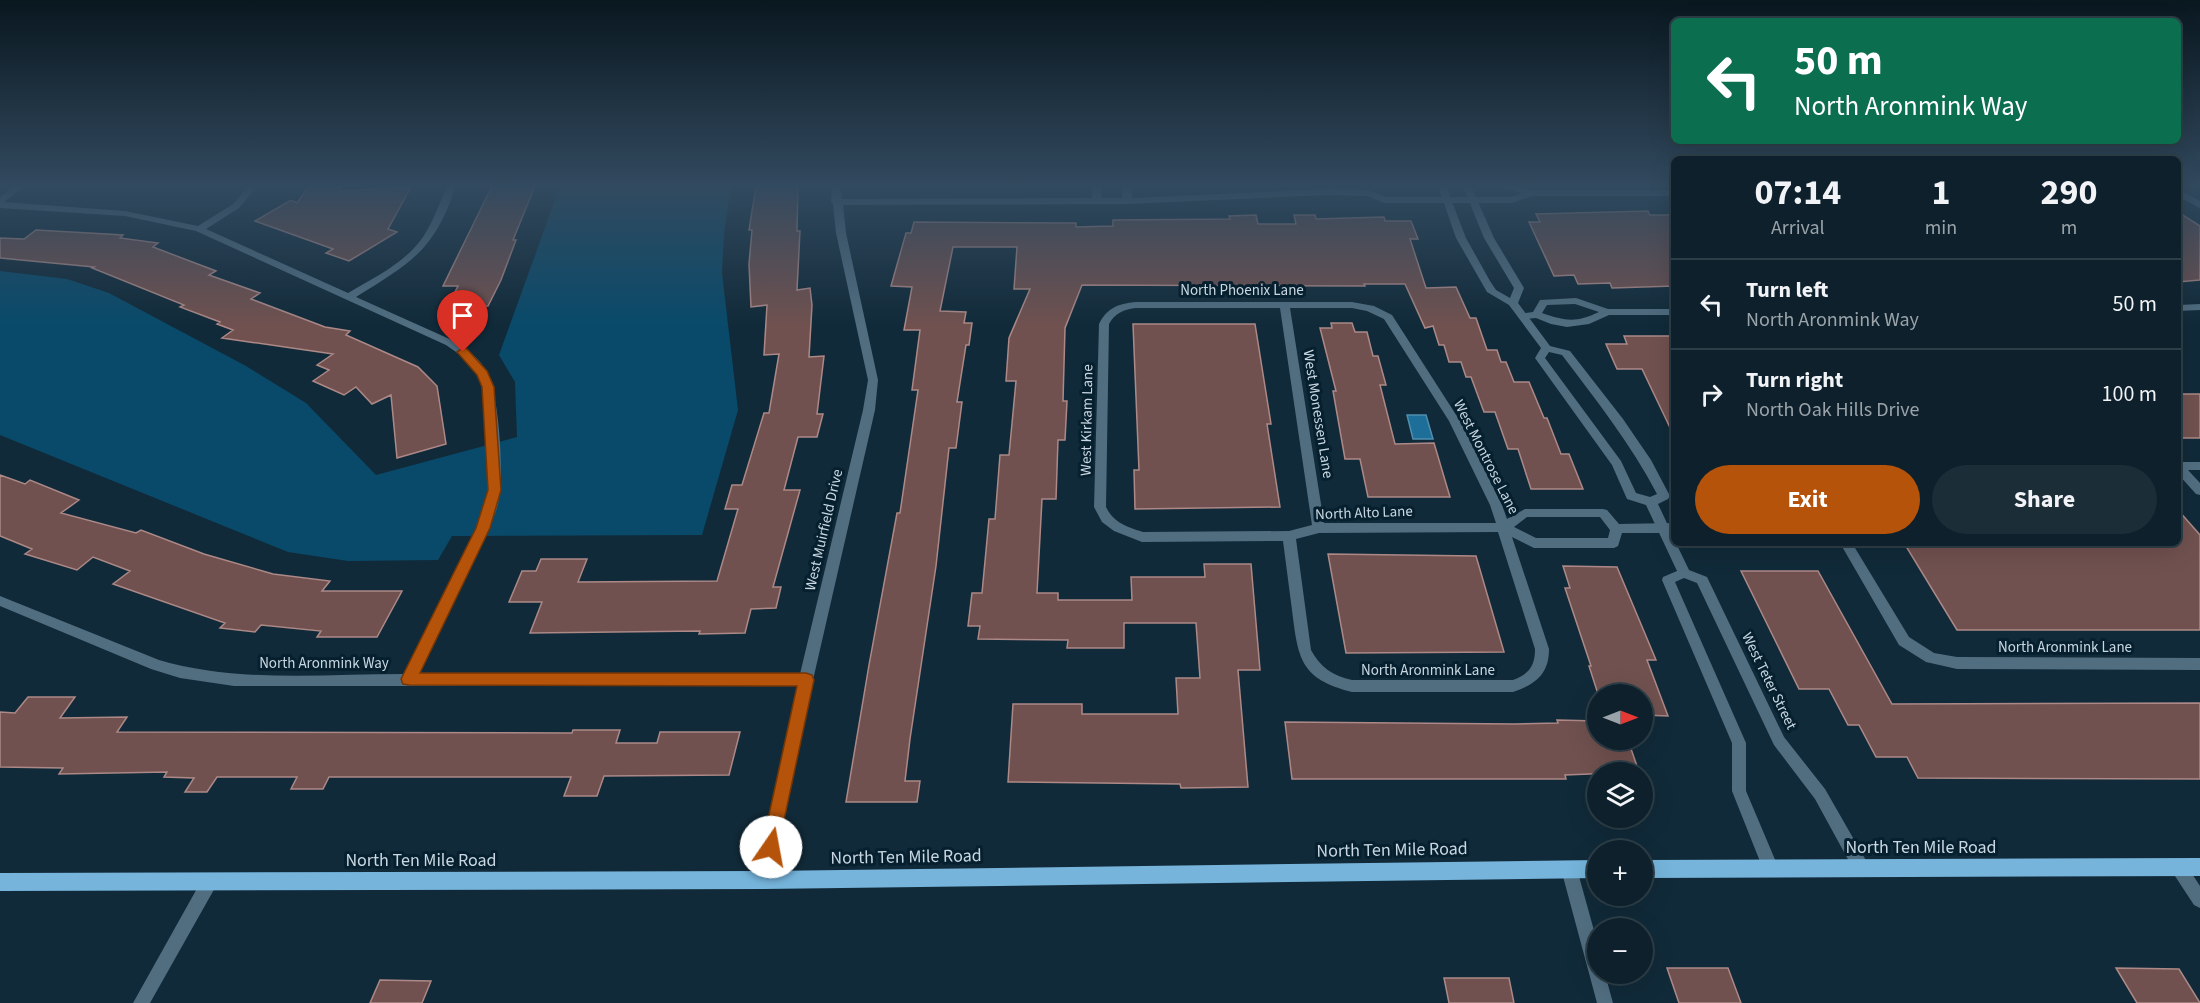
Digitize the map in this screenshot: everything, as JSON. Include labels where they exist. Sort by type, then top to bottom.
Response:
[{"type":"main road","name":"North Ten Mile Road","points":[[1653,869],[2200,867]]},
{"type":"main road","name":"North Ten Mile Road","points":[[0,882],[764,880],[1587,869]]},
{"type":"street","points":[[207,233],[450,343],[479,368],[488,387],[495,490],[491,509],[409,679]]},
{"type":"street","points":[[349,297],[404,261],[418,249],[430,233]]},
{"type":"street","name":"West Muirfield Drive","points":[[764,880],[806,680],[869,410],[873,380],[842,233]]},
{"type":"street","points":[[1459,233],[1492,292],[1513,303],[1546,348],[1566,352],[1647,464],[1664,496],[1651,502],[1631,496],[1617,464],[1540,358],[1546,348]]},
{"type":"street","points":[[1487,233],[1519,288],[1513,303]]},
{"type":"street","points":[[1537,314],[1544,302],[1576,301],[1607,312],[1671,312]]},
{"type":"street","name":"North Phoenix Lane","points":[[1114,310],[1135,305],[1352,305],[1370,308]]},
{"type":"street","name":"West Monessen Lane","points":[[1285,306],[1319,528]]},
{"type":"street","points":[[2181,308],[2200,307]]},
{"type":"street","name":"West Montrose Lane","points":[[1370,308],[1388,317],[1454,421],[1491,494],[1542,649],[1543,663],[1537,675]]},
{"type":"street","name":"West Kirkam Lane","points":[[1114,310],[1107,315],[1104,324],[1100,507],[1106,519],[1118,528]]},
{"type":"street","points":[[1523,316],[1537,314],[1560,323],[1588,322],[1607,312]]},
{"type":"street","points":[[2181,466],[2200,466]]},
{"type":"street","points":[[2181,469],[2200,491]]},
{"type":"street","name":"West Teter Street","points":[[1651,502],[1668,528]]},
{"type":"street","points":[[1525,513],[1603,513],[1616,529],[1614,543],[1534,543],[1504,528],[1525,513]]},
{"type":"street","name":"North Alto Lane","points":[[1118,528],[1142,537],[1289,536],[1319,528],[1504,528]]},
{"type":"street","points":[[1616,529],[1668,528]]},
{"type":"street","name":"North Aronmink Lane","points":[[1289,536],[1304,650],[1319,674],[1335,682],[1352,686],[1513,686],[1527,682],[1537,675]]},
{"type":"street","name":"West Teter Street","points":[[1674,546],[1684,573],[1702,580],[1779,741],[1820,794],[1862,869]]},
{"type":"street","name":"North Aronmink Lane","points":[[1848,546],[1904,641],[1931,658],[1957,663],[2200,664]]},
{"type":"street","points":[[1684,573],[1668,580],[1739,743],[1738,791],[1771,869]]},
{"type":"street","name":"North Aronmink Way","points":[[0,601],[156,665],[180,672],[244,680],[806,680]]},
{"type":"street","points":[[2179,868],[2200,900]]},
{"type":"street","points":[[1569,869],[1605,1003]]},
{"type":"street","points":[[141,1003],[210,881]]},
{"type":"shaded area","points":[[543,233],[724,233],[722,273],[738,410],[702,535],[452,536],[438,560],[348,561],[288,552],[0,435],[0,271],[67,279],[109,293],[246,366],[306,403],[376,475],[517,437],[515,382],[499,355]]},
{"type":"shaded area","points":[[1407,415],[1426,415],[1433,439],[1413,439]]},
{"type":"building","points":[[32,233],[85,233],[123,235],[120,238],[158,243],[153,247],[216,271],[209,275],[260,293],[251,299],[325,327],[350,331],[346,335],[418,367],[437,386],[446,444],[397,458],[391,395],[372,404],[356,387],[344,395],[313,381],[329,370],[317,365],[333,354],[222,338],[233,330],[217,324],[220,322],[180,307],[184,305],[92,268],[94,267],[0,258],[0,238],[24,239]]},
{"type":"building","points":[[288,233],[396,233],[349,261],[326,253],[333,249]]},
{"type":"building","points":[[469,233],[516,233],[513,240],[516,240],[501,280],[488,306],[447,307],[458,286],[443,286]]},
{"type":"building","points":[[752,233],[800,233],[797,290],[810,288],[812,305],[809,357],[824,356],[817,414],[823,414],[817,437],[798,437],[784,490],[800,490],[773,587],[781,587],[776,608],[751,609],[745,633],[699,634],[700,631],[530,633],[542,602],[509,602],[522,571],[536,571],[541,559],[587,559],[578,582],[717,581],[738,509],[725,509],[732,485],[742,485],[764,413],[769,413],[779,354],[764,355],[767,305],[751,307],[749,264]]},
{"type":"building","points":[[906,233],[1416,233],[1418,239],[1410,239],[1426,288],[1456,287],[1470,318],[1476,318],[1487,350],[1497,350],[1501,362],[1506,362],[1514,382],[1529,382],[1544,418],[1547,418],[1561,454],[1569,454],[1583,489],[1531,489],[1518,449],[1508,449],[1495,412],[1484,412],[1471,377],[1466,377],[1461,362],[1449,362],[1444,345],[1439,345],[1433,326],[1425,328],[1405,284],[1364,284],[1365,286],[1082,285],[1065,328],[1063,401],[1067,401],[1065,440],[1058,440],[1056,499],[1042,499],[1037,593],[1058,593],[1058,600],[1132,600],[1131,577],[1205,577],[1204,564],[1251,564],[1260,670],[1238,670],[1248,787],[1181,788],[1180,784],[1008,782],[1013,704],[1082,704],[1082,714],[1178,714],[1176,678],[1200,678],[1196,623],[1124,623],[1124,648],[1067,648],[1068,640],[978,639],[980,626],[968,626],[972,593],[982,593],[989,519],[995,519],[1000,455],[1009,455],[1016,381],[1006,381],[1009,338],[1030,289],[1014,289],[1017,247],[953,247],[940,311],[966,312],[964,323],[972,323],[957,402],[962,402],[956,448],[949,448],[936,566],[905,781],[920,781],[917,802],[846,802],[897,513],[900,513],[918,390],[912,390],[920,330],[904,330],[912,287],[891,286]]},
{"type":"building","points":[[1534,233],[1671,233],[1671,286],[1612,288],[1610,283],[1578,284],[1574,275],[1554,276]]},
{"type":"building","points":[[2181,233],[2200,233],[2200,280],[2181,282]]},
{"type":"building","points":[[1331,323],[1352,323],[1355,332],[1367,332],[1373,356],[1378,356],[1386,385],[1380,385],[1395,444],[1434,443],[1450,497],[1368,497],[1360,459],[1345,459],[1333,391],[1336,391],[1320,328],[1332,328]]},
{"type":"building","points":[[1133,324],[1255,324],[1271,424],[1267,424],[1280,507],[1135,509],[1134,470],[1139,470]]},
{"type":"building","points":[[1624,336],[1671,336],[1671,430],[1642,369],[1617,369],[1606,344],[1627,344]]},
{"type":"building","points":[[2181,394],[2200,394],[2200,438],[2181,438]]},
{"type":"building","points":[[0,475],[25,484],[30,480],[79,500],[61,513],[136,533],[141,530],[204,554],[273,574],[330,581],[322,591],[402,591],[377,637],[317,637],[321,631],[261,625],[255,632],[220,628],[225,623],[113,584],[130,571],[93,557],[77,570],[25,554],[32,549],[0,536]]},
{"type":"building","points":[[2181,513],[2200,535],[2200,630],[1957,630],[1906,546],[2181,546]]},
{"type":"building","points":[[1328,554],[1476,556],[1504,652],[1346,653]]},
{"type":"building","points":[[1563,566],[1617,567],[1656,660],[1647,660],[1668,716],[1653,715],[1653,684],[1595,684],[1565,588],[1570,588]]},
{"type":"building","points":[[1741,571],[1818,571],[1892,704],[2200,703],[2200,779],[1918,778],[1907,757],[1876,757],[1859,725],[1848,725],[1829,689],[1799,689]]},
{"type":"building","points":[[28,697],[75,697],[60,718],[127,717],[117,732],[572,733],[573,730],[620,730],[616,743],[657,743],[660,732],[740,732],[729,775],[604,776],[597,796],[564,796],[571,777],[329,777],[323,789],[291,789],[297,777],[217,777],[207,792],[185,792],[194,778],[164,777],[167,772],[59,774],[63,768],[0,767],[0,712],[15,713]]},
{"type":"building","points":[[1557,720],[1587,721],[1587,750],[1631,750],[1636,762],[1587,762],[1587,774],[1565,775],[1566,779],[1292,779],[1285,722],[1515,724],[1558,723]]},
{"type":"building","points":[[1667,968],[1728,968],[1741,1003],[1679,1003]]},
{"type":"building","points":[[2116,968],[2179,969],[2200,1003],[2137,1003]]},
{"type":"building","points":[[1444,978],[1509,978],[1514,1003],[1449,1003]]},
{"type":"building","points":[[380,980],[431,981],[422,1003],[370,1003]]},
{"type":"route","points":[[463,352],[483,374],[488,387],[495,490],[491,509],[483,528],[409,679],[806,680],[771,847]]}]
